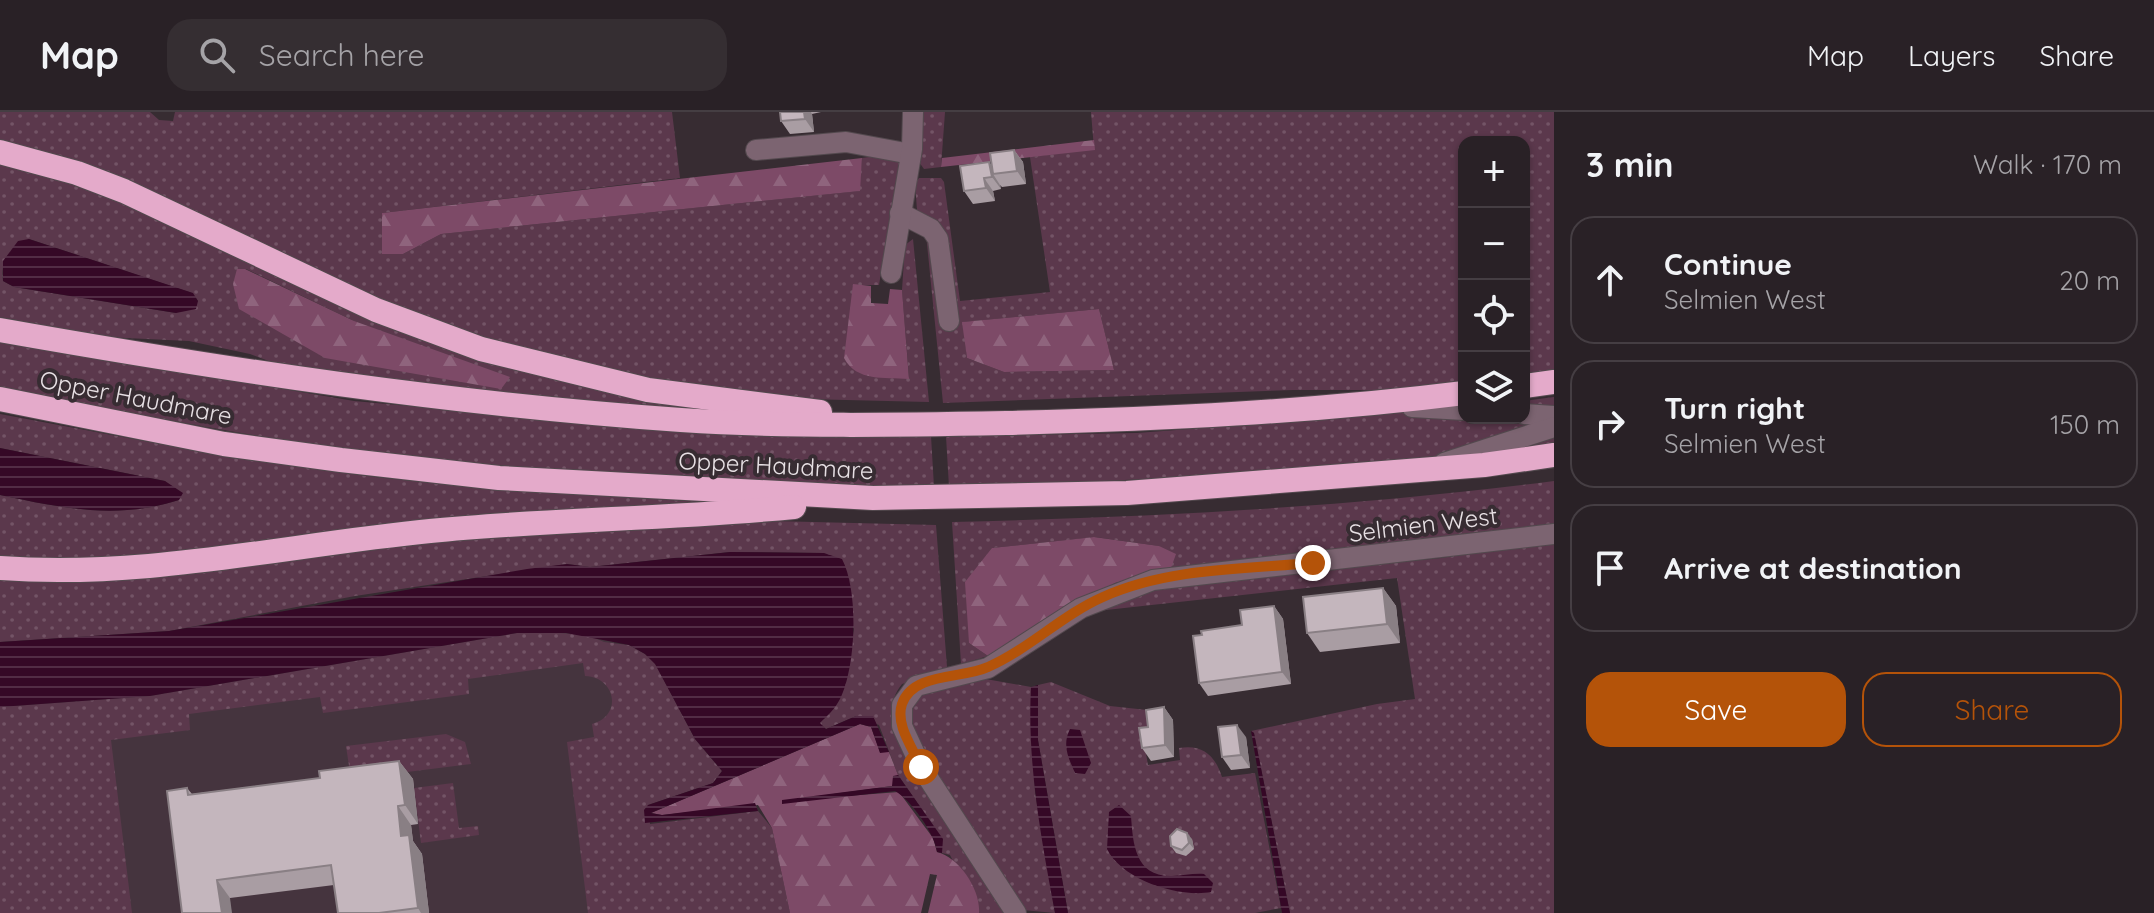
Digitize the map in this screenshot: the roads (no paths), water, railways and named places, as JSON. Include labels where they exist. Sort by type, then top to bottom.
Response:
[{"type":"highway","points":[[0,152],[77,173],[124,191],[376,310],[481,349],[648,390],[774,405],[898,425]]},
{"type":"highway","name":"Opper Haudmare","points":[[0,330],[245,373],[564,411],[685,420],[898,425],[1134,420],[1374,404],[1458,394]]},
{"type":"highway","points":[[1530,385],[1554,382]]},
{"type":"highway","name":"Opper Haudmare","points":[[0,399],[224,444],[499,478],[873,498],[1127,493],[1421,470],[1554,455]]},
{"type":"highway","points":[[0,568],[109,571],[427,531],[568,519],[732,513],[873,498]]},
{"type":"street","points":[[891,273],[911,154],[913,112]]},
{"type":"street","points":[[756,150],[846,142],[911,154]]},
{"type":"street","points":[[900,213],[931,229],[938,239],[949,321]]},
{"type":"street","points":[[1374,404],[1458,410]]},
{"type":"street","points":[[1530,414],[1554,416]]},
{"type":"street","points":[[1421,470],[1554,427]]},
{"type":"street","name":"Selmien West","points":[[1016,913],[921,767],[902,726],[902,705],[916,686],[988,668],[1081,608],[1153,580],[1554,534]]}]
